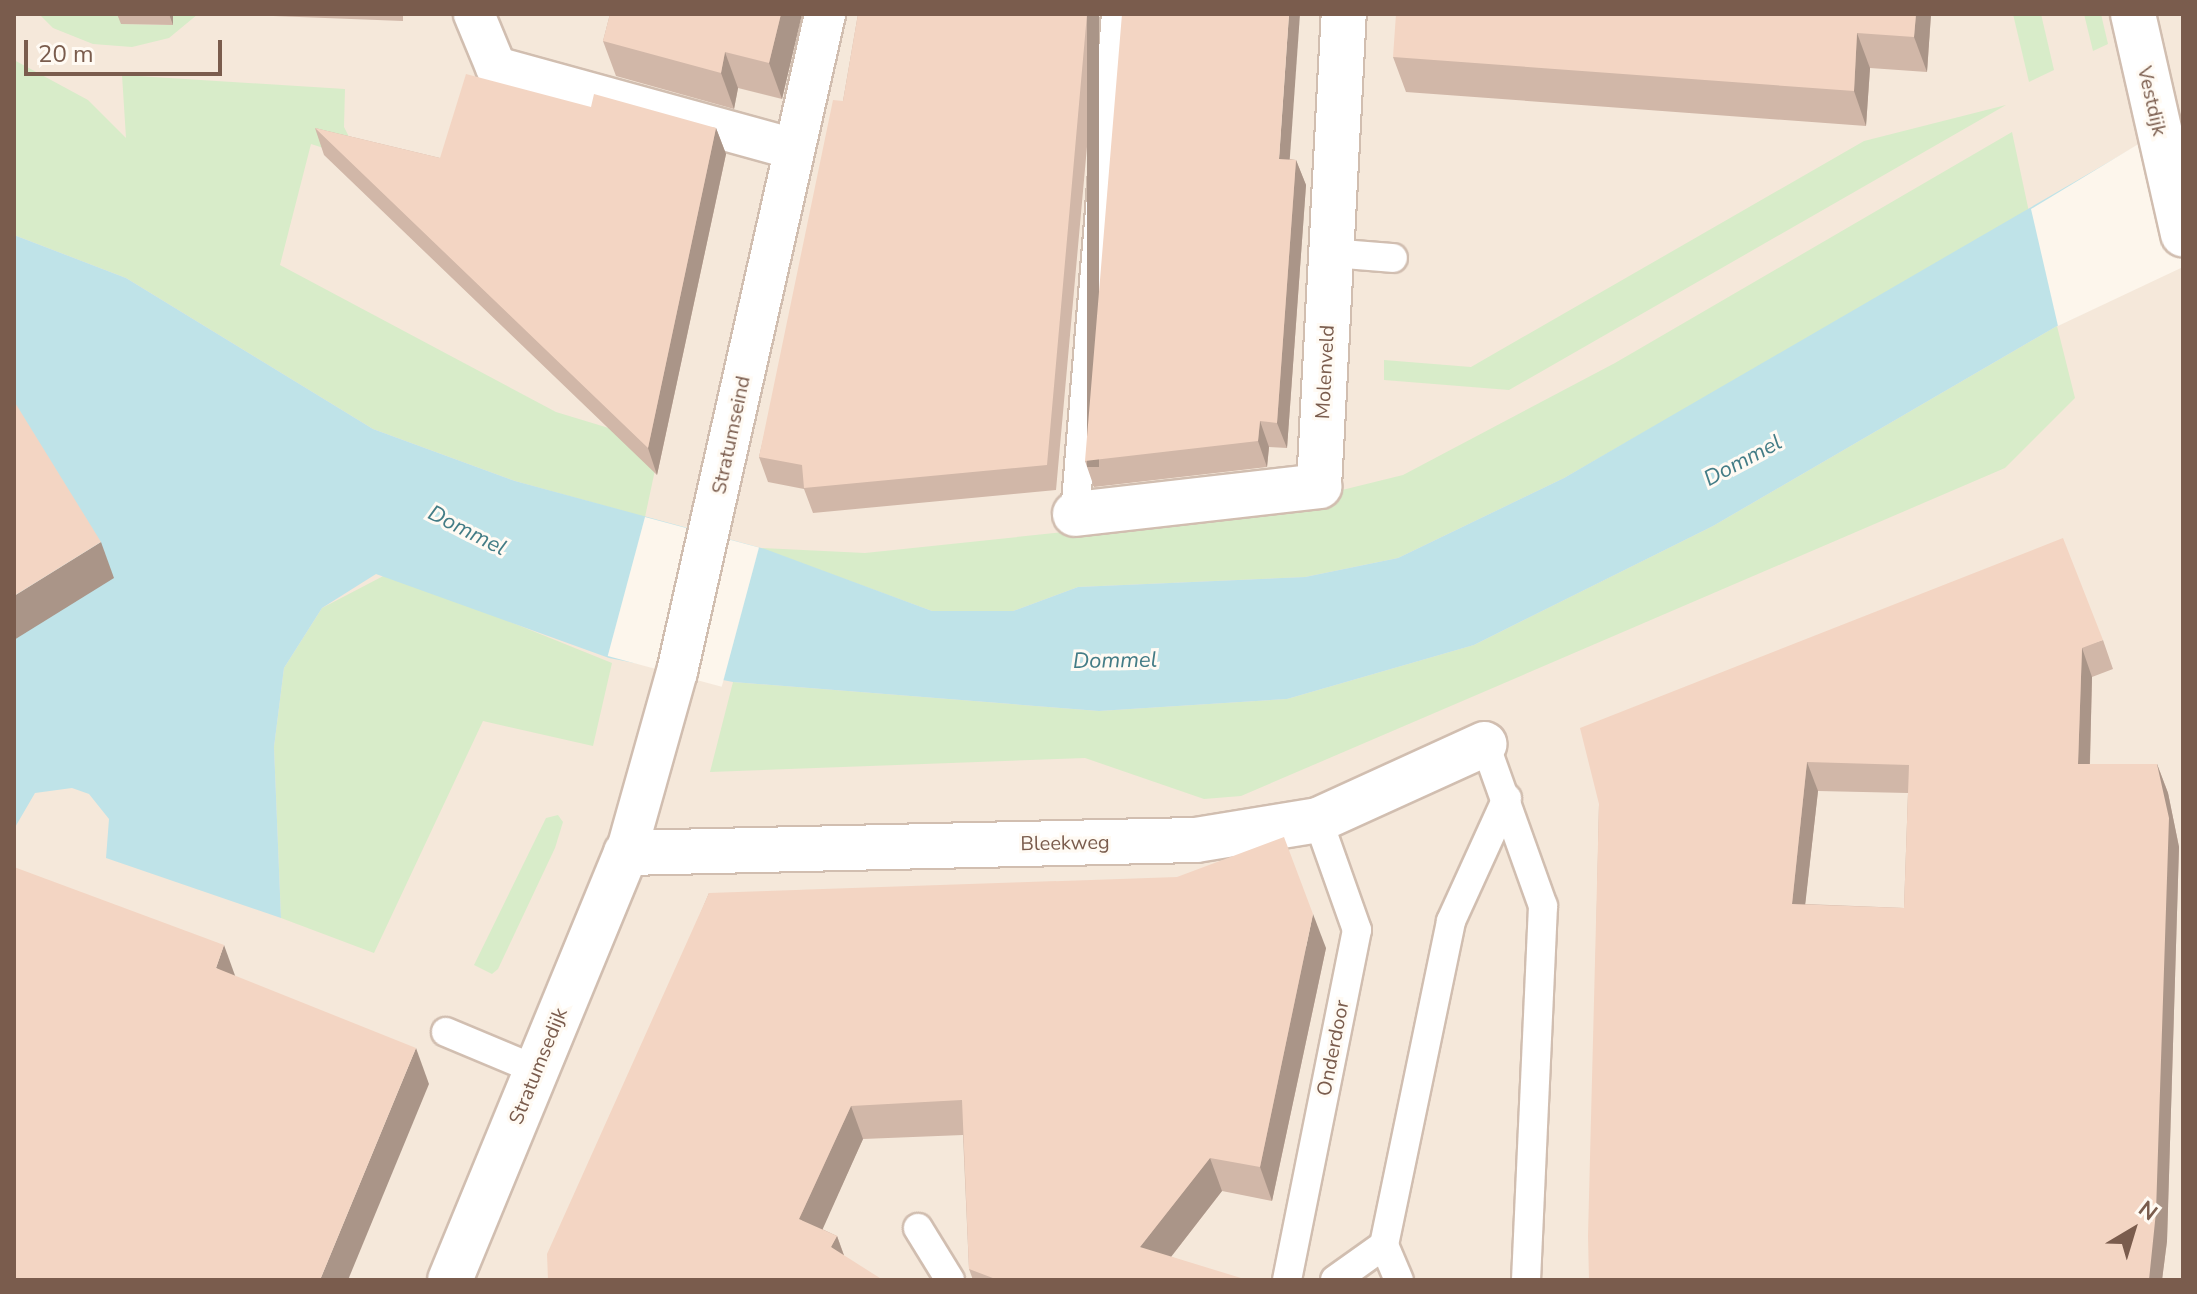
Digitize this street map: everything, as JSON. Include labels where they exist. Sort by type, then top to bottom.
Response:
[{"type":"street","points":[[474,14],[496,67],[793,149]]},
{"type":"street","name":"Stratumseind","points":[[626,853],[677,672],[825,14]]},
{"type":"street","name":"Molenveld","points":[[1075,514],[1319,486],[1344,14]]},
{"type":"street","name":"Vestdijk","points":[[2133,14],[2183,234]]},
{"type":"street","name":"Bleekweg","points":[[626,853],[1196,840],[1318,820],[1485,744]]},
{"type":"street","name":"Stratumsedijk","points":[[450,1280],[626,853]]},
{"type":"lane","points":[[1075,514],[1116,14]]},
{"type":"lane","points":[[1331,253],[1393,258]]},
{"type":"lane","points":[[1485,744],[1507,798],[1543,906],[1526,1280]]},
{"type":"lane","points":[[1399,1280],[1384,1245],[1451,921],[1507,798]]},
{"type":"lane","name":"Onderdoor","points":[[1287,1280],[1357,930],[1318,820]]},
{"type":"lane","points":[[446,1032],[537,1070]]},
{"type":"lane","points":[[918,1228],[950,1280]]},
{"type":"lane","points":[[1335,1280],[1384,1245]]},
{"type":"shaded area","points":[[14,14],[2183,14],[2183,1280],[14,1280]]},
{"type":"green space","points":[[39,14],[121,14],[122,24],[173,25],[173,14],[198,14],[169,38],[132,47],[93,44],[53,28]]},
{"type":"green space","points":[[2013,14],[2041,14],[2054,70],[2029,82]]},
{"type":"green space","points":[[2084,14],[2101,14],[2108,44],[2093,51]]},
{"type":"green space","points":[[14,60],[88,100],[126,138],[122,75],[345,89],[344,127],[361,160],[311,144],[280,265],[556,412],[612,429],[658,456],[645,517],[515,481],[373,429],[126,278],[14,235]]},
{"type":"green space","points":[[2006,105],[1509,390],[1384,380],[1384,360],[1471,367],[1864,141]]},
{"type":"green space","points":[[2012,132],[2029,212],[1564,478],[1398,558],[1305,577],[1078,587],[1013,611],[932,611],[760,548],[865,553],[1321,505],[1338,491],[1403,475],[1615,363]]},
{"type":"green space","points":[[2057,326],[2075,398],[2005,468],[1241,796],[1204,799],[1085,758],[710,772],[733,682],[1099,711],[1287,699],[1474,645],[1713,526]]},
{"type":"green space","points":[[389,573],[612,663],[593,746],[483,721],[374,953],[281,918],[274,747],[284,668],[322,608]]},
{"type":"green space","points":[[558,815],[563,822],[555,848],[498,969],[492,974],[474,965],[546,818]]},
{"type":"water","name":"Dommel","points":[[2183,119],[2183,266],[2057,326],[1713,526],[1474,645],[1287,699],[1099,711],[733,682],[609,658],[376,574],[322,608],[284,668],[274,747],[281,918],[106,858],[109,819],[89,794],[72,788],[35,793],[14,829],[14,235],[126,278],[373,429],[515,481],[765,549],[932,611],[1013,611],[1078,587],[1305,577],[1398,558],[1564,478]]},
{"type":"pier","points":[[2183,117],[2183,267],[2058,326],[2031,209]]},
{"type":"pier","points":[[645,517],[759,548],[722,687],[608,656]]},
{"type":"building","points":[[610,14],[781,14],[769,63],[725,52],[721,73],[603,41]]},
{"type":"building","points":[[858,14],[1087,14],[1047,465],[804,488],[802,465],[759,457],[833,100],[843,101]]},
{"type":"building","points":[[1122,14],[1289,14],[1279,159],[1296,160],[1277,423],[1260,421],[1258,441],[1085,461]]},
{"type":"building","points":[[1396,14],[1916,14],[1914,37],[1857,33],[1854,91],[1393,57]]},
{"type":"building","points":[[466,74],[591,107],[594,94],[716,128],[648,448],[315,128],[440,158]]},
{"type":"building","points":[[14,401],[101,542],[14,596]]},
{"type":"building","points":[[2063,538],[2103,640],[2082,648],[2078,764],[2157,764],[2169,818],[2156,1212],[2149,1280],[1589,1280],[1599,804],[1580,728]],"holes":[[[1807,762],[1909,765],[1904,908],[1792,904]]]},
{"type":"building","points":[[1284,837],[1313,914],[1260,1167],[1210,1158],[1140,1247],[1240,1280],[998,1280],[969,1269],[962,1100],[851,1106],[799,1219],[837,1236],[831,1247],[883,1280],[548,1280],[547,1254],[709,893],[1177,877]]},
{"type":"building","points":[[14,867],[224,945],[216,968],[416,1048],[320,1280],[14,1280]]}]
